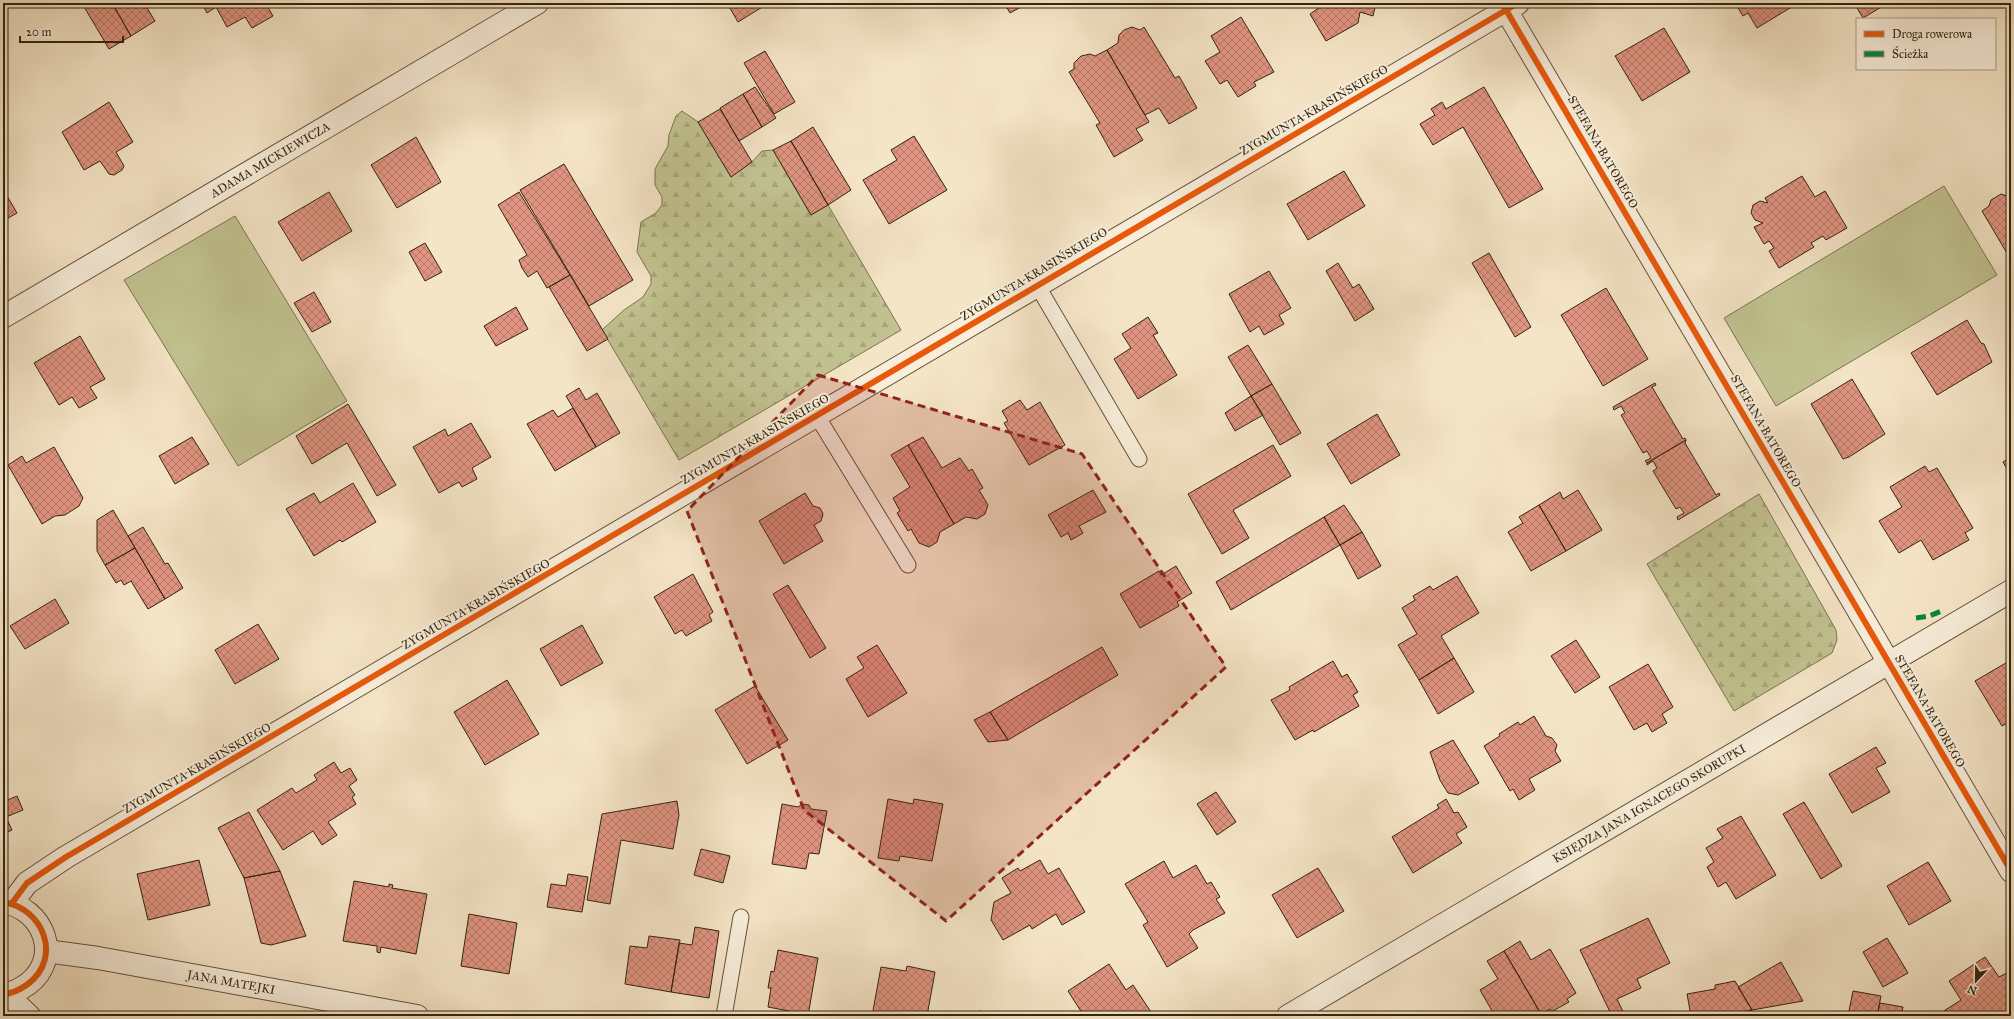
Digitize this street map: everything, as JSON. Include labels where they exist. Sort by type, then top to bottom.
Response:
[{"type":"street","name":"ADAMA MICKIEWICZA","points":[[3,317],[537,3]]},
{"type":"street","name":"ZYGMUNTA KRASIŃSKIEGO","points":[[7,902],[27,883],[66,857],[817,416],[1509,5]]},
{"type":"street","name":"STEFANA BATOREGO","points":[[1509,5],[1889,663],[2011,871]]},
{"type":"street","name":"KSIĘDZA JANA IGNACEGO SKORUPKI","points":[[1288,1016],[2011,591]]},
{"type":"street","points":[[5,994],[21,989],[34,979],[43,966],[46,951],[44,935],[38,921],[26,910],[7,902]]},
{"type":"street","name":"JANA MATEJKI","points":[[46,951],[98,958],[417,1016]]},
{"type":"street","points":[[5,994],[29,1016]]},
{"type":"lane","points":[[1037,285],[1139,459]]},
{"type":"lane","points":[[817,416],[908,565]]},
{"type":"lane","points":[[724,1016],[741,917]]},
{"type":"highlighted area","points":[[818,375],[1082,454],[1226,667],[946,921],[804,810],[687,511]]},
{"type":"green space","points":[[682,111],[698,122],[731,177],[752,162],[762,151],[773,150],[811,215],[828,205],[901,330],[679,460],[602,330],[624,310],[643,297],[651,284],[651,276],[637,252],[641,222],[656,213],[662,205],[662,197],[655,185],[655,169],[668,146],[669,135],[676,116]]},
{"type":"green space","points":[[1944,186],[1997,275],[1776,406],[1724,318]]},
{"type":"green space","points":[[235,216],[347,401],[238,466],[124,280]]},
{"type":"green space","points":[[1759,494],[1836,630],[1837,640],[1832,653],[1734,711],[1647,564]]},
{"type":"building","points":[[87,3],[112,3],[131,36],[109,49],[83,5]]},
{"type":"building","points":[[112,3],[144,3],[155,21],[131,36]]},
{"type":"building","points":[[202,3],[268,3],[266,4],[273,16],[252,28],[245,17],[227,27],[216,7],[207,13]]},
{"type":"building","points":[[727,3],[769,3],[738,22]]},
{"type":"building","points":[[1004,3],[1028,3],[1010,13]]},
{"type":"building","points":[[1326,3],[1376,3],[1373,16],[1360,12],[1358,23],[1326,41],[1310,14]]},
{"type":"building","points":[[1735,3],[1794,3],[1795,5],[1757,28],[1748,13],[1743,16]]},
{"type":"building","points":[[1854,3],[1888,3],[1863,18]]},
{"type":"building","points":[[1241,17],[1274,72],[1254,82],[1256,86],[1238,97],[1227,80],[1220,84],[1205,61],[1220,52],[1211,36]]},
{"type":"building","points":[[1132,27],[1140,30],[1144,27],[1175,78],[1179,76],[1197,108],[1169,124],[1159,108],[1145,115],[1107,50],[1118,43],[1119,35],[1124,30]]},
{"type":"building","points":[[1664,28],[1690,72],[1642,101],[1615,56]]},
{"type":"building","points":[[1107,50],[1149,122],[1136,129],[1143,140],[1114,157],[1096,125],[1100,123],[1069,72],[1074,69],[1074,63],[1081,56],[1090,54],[1095,56]]},
{"type":"building","points":[[765,51],[795,102],[774,114],[744,63]]},
{"type":"building","points":[[755,87],[776,118],[762,127],[743,94]]},
{"type":"building","points":[[1484,87],[1543,189],[1509,208],[1463,127],[1433,145],[1420,124],[1435,115],[1431,109],[1442,102],[1446,109]]},
{"type":"building","points":[[743,94],[762,127],[739,141],[720,108]]},
{"type":"building","points":[[109,102],[133,142],[116,152],[124,166],[122,170],[114,175],[109,174],[100,161],[84,170],[62,132]]},
{"type":"building","points":[[720,109],[752,162],[731,177],[698,122]]},
{"type":"building","points":[[813,127],[851,190],[828,205],[791,141]]},
{"type":"building","points":[[914,136],[947,190],[889,224],[863,180],[897,160],[891,150]]},
{"type":"building","points":[[416,137],[441,182],[397,208],[371,165]]},
{"type":"building","points":[[791,141],[828,205],[811,215],[773,150]]},
{"type":"building","points":[[564,164],[633,280],[589,306],[520,190]]},
{"type":"building","points":[[1344,171],[1365,206],[1308,240],[1287,204]]},
{"type":"building","points":[[1802,176],[1815,197],[1825,191],[1847,228],[1826,240],[1823,236],[1811,243],[1814,247],[1779,268],[1769,251],[1774,248],[1769,241],[1764,244],[1754,227],[1763,223],[1755,220],[1751,213],[1753,205],[1760,201],[1768,203],[1765,198]]},
{"type":"building","points":[[3,189],[17,213],[3,221]]},
{"type":"building","points":[[329,192],[352,231],[302,261],[278,222]]},
{"type":"building","points":[[519,192],[570,275],[547,288],[537,271],[528,277],[522,268],[519,260],[527,255],[498,205]]},
{"type":"building","points":[[2001,194],[2007,196],[2011,194],[2011,260],[1982,211],[1989,206],[1991,200]]},
{"type":"building","points":[[425,243],[442,272],[425,281],[409,252]]},
{"type":"building","points":[[1489,253],[1531,327],[1515,337],[1472,263]]},
{"type":"building","points":[[1338,263],[1353,288],[1359,284],[1374,309],[1355,321],[1326,271]]},
{"type":"building","points":[[1269,271],[1291,308],[1279,315],[1284,324],[1264,335],[1259,326],[1250,332],[1229,294]]},
{"type":"building","points":[[570,275],[608,339],[587,351],[549,287]]},
{"type":"building","points":[[1606,288],[1648,359],[1603,386],[1561,315]]},
{"type":"building","points":[[314,292],[331,322],[312,332],[294,303]]},
{"type":"building","points":[[516,307],[528,329],[496,346],[484,326]]},
{"type":"building","points":[[1148,317],[1158,333],[1153,335],[1177,375],[1138,399],[1114,359],[1131,348],[1122,334]]},
{"type":"building","points":[[1967,320],[1981,343],[1984,344],[1992,362],[1937,395],[1911,353]]},
{"type":"building","points":[[80,336],[105,379],[90,387],[97,398],[79,408],[72,397],[59,405],[34,363]]},
{"type":"building","points":[[1248,345],[1272,384],[1251,396],[1228,357]]},
{"type":"building","points":[[1852,379],[1885,434],[1849,457],[1843,459],[1811,404]]},
{"type":"building","points":[[1655,383],[1656,385],[1652,387],[1683,439],[1685,438],[1686,440],[1647,463],[1645,461],[1651,458],[1647,451],[1643,453],[1621,415],[1625,413],[1621,406],[1614,410],[1613,407]]},
{"type":"building","points":[[1272,384],[1301,433],[1280,445],[1251,396]]},
{"type":"building","points":[[579,388],[586,400],[597,393],[620,433],[596,447],[566,396]]},
{"type":"building","points":[[1251,396],[1263,415],[1235,431],[1225,413]]},
{"type":"building","points":[[1020,400],[1027,410],[1040,402],[1065,445],[1029,465],[1004,423],[1008,421],[1002,411]]},
{"type":"building","points":[[348,404],[396,485],[377,496],[347,443],[312,464],[296,436]]},
{"type":"building","points":[[573,408],[596,447],[555,471],[527,424],[553,410],[558,417]]},
{"type":"building","points":[[1377,414],[1400,455],[1351,484],[1327,444]]},
{"type":"building","points":[[471,423],[491,457],[472,468],[477,479],[462,487],[459,482],[439,493],[413,447],[445,429],[448,436]]},
{"type":"building","points":[[192,437],[209,464],[175,484],[159,456]]},
{"type":"building","points":[[923,437],[942,468],[960,458],[969,471],[972,469],[983,488],[979,490],[988,505],[985,514],[977,519],[966,517],[954,524],[908,445]]},
{"type":"building","points":[[1686,440],[1685,443],[1716,495],[1719,493],[1720,495],[1678,520],[1677,517],[1684,513],[1680,507],[1676,509],[1653,471],[1657,468],[1653,461],[1647,465],[1647,463]]},
{"type":"building","points":[[908,445],[954,524],[940,532],[937,542],[929,547],[919,543],[911,529],[908,531],[897,513],[900,511],[893,498],[910,487],[891,455]]},
{"type":"building","points":[[1273,445],[1291,476],[1233,510],[1249,538],[1222,554],[1188,494]]},
{"type":"building","points":[[54,447],[83,498],[79,506],[65,515],[55,516],[42,524],[8,465],[22,456],[26,463]]},
{"type":"building","points":[[2011,457],[2011,476],[2003,462]]},
{"type":"building","points":[[1925,466],[1929,472],[1937,468],[1973,528],[1965,533],[1969,540],[1933,560],[1921,540],[1899,553],[1879,521],[1902,507],[1890,487]]},
{"type":"building","points":[[353,483],[376,522],[342,542],[340,540],[314,556],[286,509],[314,493],[320,503]]},
{"type":"building","points":[[1093,490],[1106,512],[1079,526],[1083,533],[1071,540],[1068,533],[1061,537],[1048,515]]},
{"type":"building","points":[[1578,490],[1602,530],[1566,551],[1539,505],[1560,492],[1563,499]]},
{"type":"building","points":[[805,493],[813,506],[820,508],[823,514],[821,521],[814,525],[823,541],[784,564],[759,521]]},
{"type":"building","points":[[1344,505],[1362,532],[1340,545],[1324,517]]},
{"type":"building","points":[[1539,505],[1566,551],[1531,571],[1508,532],[1523,523],[1519,517]]},
{"type":"building","points":[[113,510],[135,548],[105,565],[97,551],[97,520]]},
{"type":"building","points":[[1324,517],[1340,545],[1231,610],[1216,582]]},
{"type":"building","points":[[143,527],[165,564],[168,563],[183,588],[165,599],[128,536]]},
{"type":"building","points":[[1362,532],[1381,566],[1358,579],[1340,545]]},
{"type":"building","points":[[135,548],[165,599],[148,609],[131,581],[124,585],[121,580],[116,583],[105,565]]},
{"type":"building","points":[[1176,566],[1192,593],[1177,602],[1179,606],[1140,628],[1120,594],[1159,571],[1161,575]]},
{"type":"building","points":[[693,574],[713,612],[709,615],[712,621],[686,636],[682,630],[675,634],[654,597]]},
{"type":"building","points":[[1457,576],[1479,613],[1441,636],[1454,658],[1419,680],[1398,645],[1417,634],[1402,608],[1415,600],[1413,596],[1430,586],[1433,590]]},
{"type":"building","points":[[788,585],[826,648],[810,658],[773,594]]},
{"type":"building","points":[[55,599],[69,623],[25,649],[10,626]]},
{"type":"building","points":[[258,624],[279,659],[235,684],[215,650]]},
{"type":"building","points":[[582,625],[603,663],[561,686],[540,649]]},
{"type":"building","points":[[1576,640],[1600,677],[1575,693],[1551,656]]},
{"type":"building","points":[[877,645],[907,693],[868,717],[846,679],[864,668],[857,657]]},
{"type":"building","points":[[1102,647],[1118,675],[1008,740],[990,712]]},
{"type":"building","points":[[1454,658],[1474,692],[1438,714],[1419,680]]},
{"type":"building","points":[[2011,660],[2011,721],[2002,726],[1975,681]]},
{"type":"building","points":[[1333,661],[1342,677],[1347,674],[1358,692],[1353,695],[1359,706],[1314,732],[1313,730],[1295,740],[1271,700],[1290,690],[1289,687]]},
{"type":"building","points":[[1648,664],[1673,707],[1662,714],[1667,723],[1652,732],[1647,723],[1634,730],[1609,687]]},
{"type":"building","points":[[507,680],[539,734],[485,765],[454,712]]},
{"type":"building","points":[[755,686],[788,740],[747,764],[715,710]]},
{"type":"building","points":[[990,712],[1008,740],[988,742],[974,720]]},
{"type":"building","points":[[1534,716],[1546,736],[1552,738],[1557,745],[1555,751],[1561,761],[1529,779],[1535,790],[1519,800],[1513,789],[1510,791],[1484,746],[1518,722],[1520,725]]},
{"type":"building","points":[[1453,740],[1479,783],[1458,795],[1448,793],[1440,780],[1430,752]]},
{"type":"building","points":[[1876,747],[1886,763],[1876,768],[1890,792],[1852,813],[1829,774]]},
{"type":"building","points":[[334,762],[341,773],[350,768],[357,780],[349,786],[355,795],[352,797],[356,804],[328,822],[337,835],[322,845],[313,831],[283,850],[257,810],[292,788],[296,793],[317,780],[314,775]]},
{"type":"building","points":[[1216,792],[1236,822],[1217,835],[1197,804]]},
{"type":"building","points":[[17,796],[23,810],[6,817],[12,830],[3,834],[3,802]]},
{"type":"building","points":[[888,799],[913,804],[914,799],[943,804],[932,861],[900,856],[899,861],[878,858]]},
{"type":"building","points":[[1446,799],[1454,813],[1458,812],[1467,827],[1456,834],[1462,843],[1413,873],[1392,837],[1439,808],[1437,805]]},
{"type":"building","points":[[677,801],[679,815],[673,849],[621,840],[610,904],[587,900],[602,814]]},
{"type":"building","points":[[1804,802],[1842,866],[1821,879],[1783,814]]},
{"type":"building","points":[[782,804],[798,807],[802,804],[809,805],[811,809],[827,811],[819,854],[809,853],[806,869],[772,864]]},
{"type":"building","points":[[249,812],[280,871],[244,878],[218,828]]},
{"type":"building","points":[[1741,816],[1776,875],[1736,899],[1726,882],[1718,887],[1707,867],[1714,862],[1706,848],[1723,838],[1717,829]]},
{"type":"building","points":[[701,849],[730,856],[723,883],[694,875]]},
{"type":"building","points":[[199,860],[210,905],[148,920],[137,874]]},
{"type":"building","points":[[1040,860],[1048,874],[1059,868],[1085,912],[1062,925],[1056,914],[1032,929],[1030,925],[1003,940],[991,920],[994,902],[1011,893],[1002,878],[1018,868],[1020,871]]},
{"type":"building","points":[[1164,861],[1173,878],[1196,865],[1207,884],[1211,882],[1220,897],[1216,899],[1225,913],[1193,930],[1189,934],[1198,948],[1167,967],[1143,925],[1148,922],[1125,884]]},
{"type":"building","points":[[1928,862],[1951,901],[1909,925],[1887,886]]},
{"type":"building","points":[[1318,868],[1344,911],[1297,938],[1272,895]]},
{"type":"building","points":[[280,871],[306,936],[271,945],[261,943],[244,878]]},
{"type":"building","points":[[568,874],[588,877],[582,912],[547,907],[551,884],[566,886]]},
{"type":"building","points":[[354,881],[389,887],[389,884],[393,885],[392,888],[427,894],[416,954],[381,947],[380,953],[377,952],[377,946],[343,941]]},
{"type":"building","points":[[469,914],[517,923],[509,974],[461,966]]},
{"type":"building","points":[[1648,918],[1670,963],[1637,979],[1641,988],[1617,999],[1625,1016],[1612,1016],[1580,950]]},
{"type":"building","points":[[695,927],[719,931],[709,998],[671,992],[679,943],[692,945]]},
{"type":"building","points":[[649,936],[680,940],[671,992],[625,984],[630,946],[647,948]]},
{"type":"building","points":[[1887,938],[1908,973],[1883,987],[1863,952]]},
{"type":"building","points":[[1520,941],[1531,960],[1550,949],[1576,993],[1567,999],[1569,1002],[1551,1012],[1550,1009],[1541,1014],[1504,951]]},
{"type":"building","points":[[778,950],[818,958],[808,1016],[788,1016],[789,1011],[768,1007],[771,988],[768,988],[771,971],[774,972]]},
{"type":"building","points":[[1504,951],[1541,1014],[1538,1016],[1495,1016],[1480,990],[1498,979],[1487,961]]},
{"type":"building","points":[[1985,957],[1999,977],[2011,971],[2011,993],[2009,994],[2011,996],[2011,1016],[1936,1016],[1961,1000],[1949,981]]},
{"type":"building","points":[[1781,962],[1803,1001],[1752,1010],[1738,987]]},
{"type":"building","points":[[1109,964],[1126,990],[1133,985],[1151,1012],[1145,1016],[1084,1016],[1068,991]]},
{"type":"building","points":[[907,966],[935,972],[927,1016],[872,1016],[881,967],[906,971]]},
{"type":"building","points":[[1735,981],[1752,1010],[1719,1016],[1691,1016],[1687,994],[1715,989],[1715,985]]},
{"type":"building","points":[[1853,991],[1881,996],[1877,1016],[1848,1016]]},
{"type":"building","points":[[1880,1003],[1903,1007],[1901,1016],[1877,1016]]},
{"type":"building","points":[[1752,1010],[1751,1016],[1720,1016]]},
{"type":"building","points":[[979,1011],[1006,1016],[978,1016]]},
{"type":"marked path","points":[[1916,618],[1929,616],[1944,610]]},
{"type":"cycle path","points":[[1502,3],[2011,871]]},
{"type":"cycle path","points":[[12,903],[27,883],[66,857],[1518,3]]},
{"type":"cycle path","points":[[3,902],[17,906],[29,914],[38,923],[44,935],[46,948],[44,961],[39,973],[22,988],[3,994]]}]
